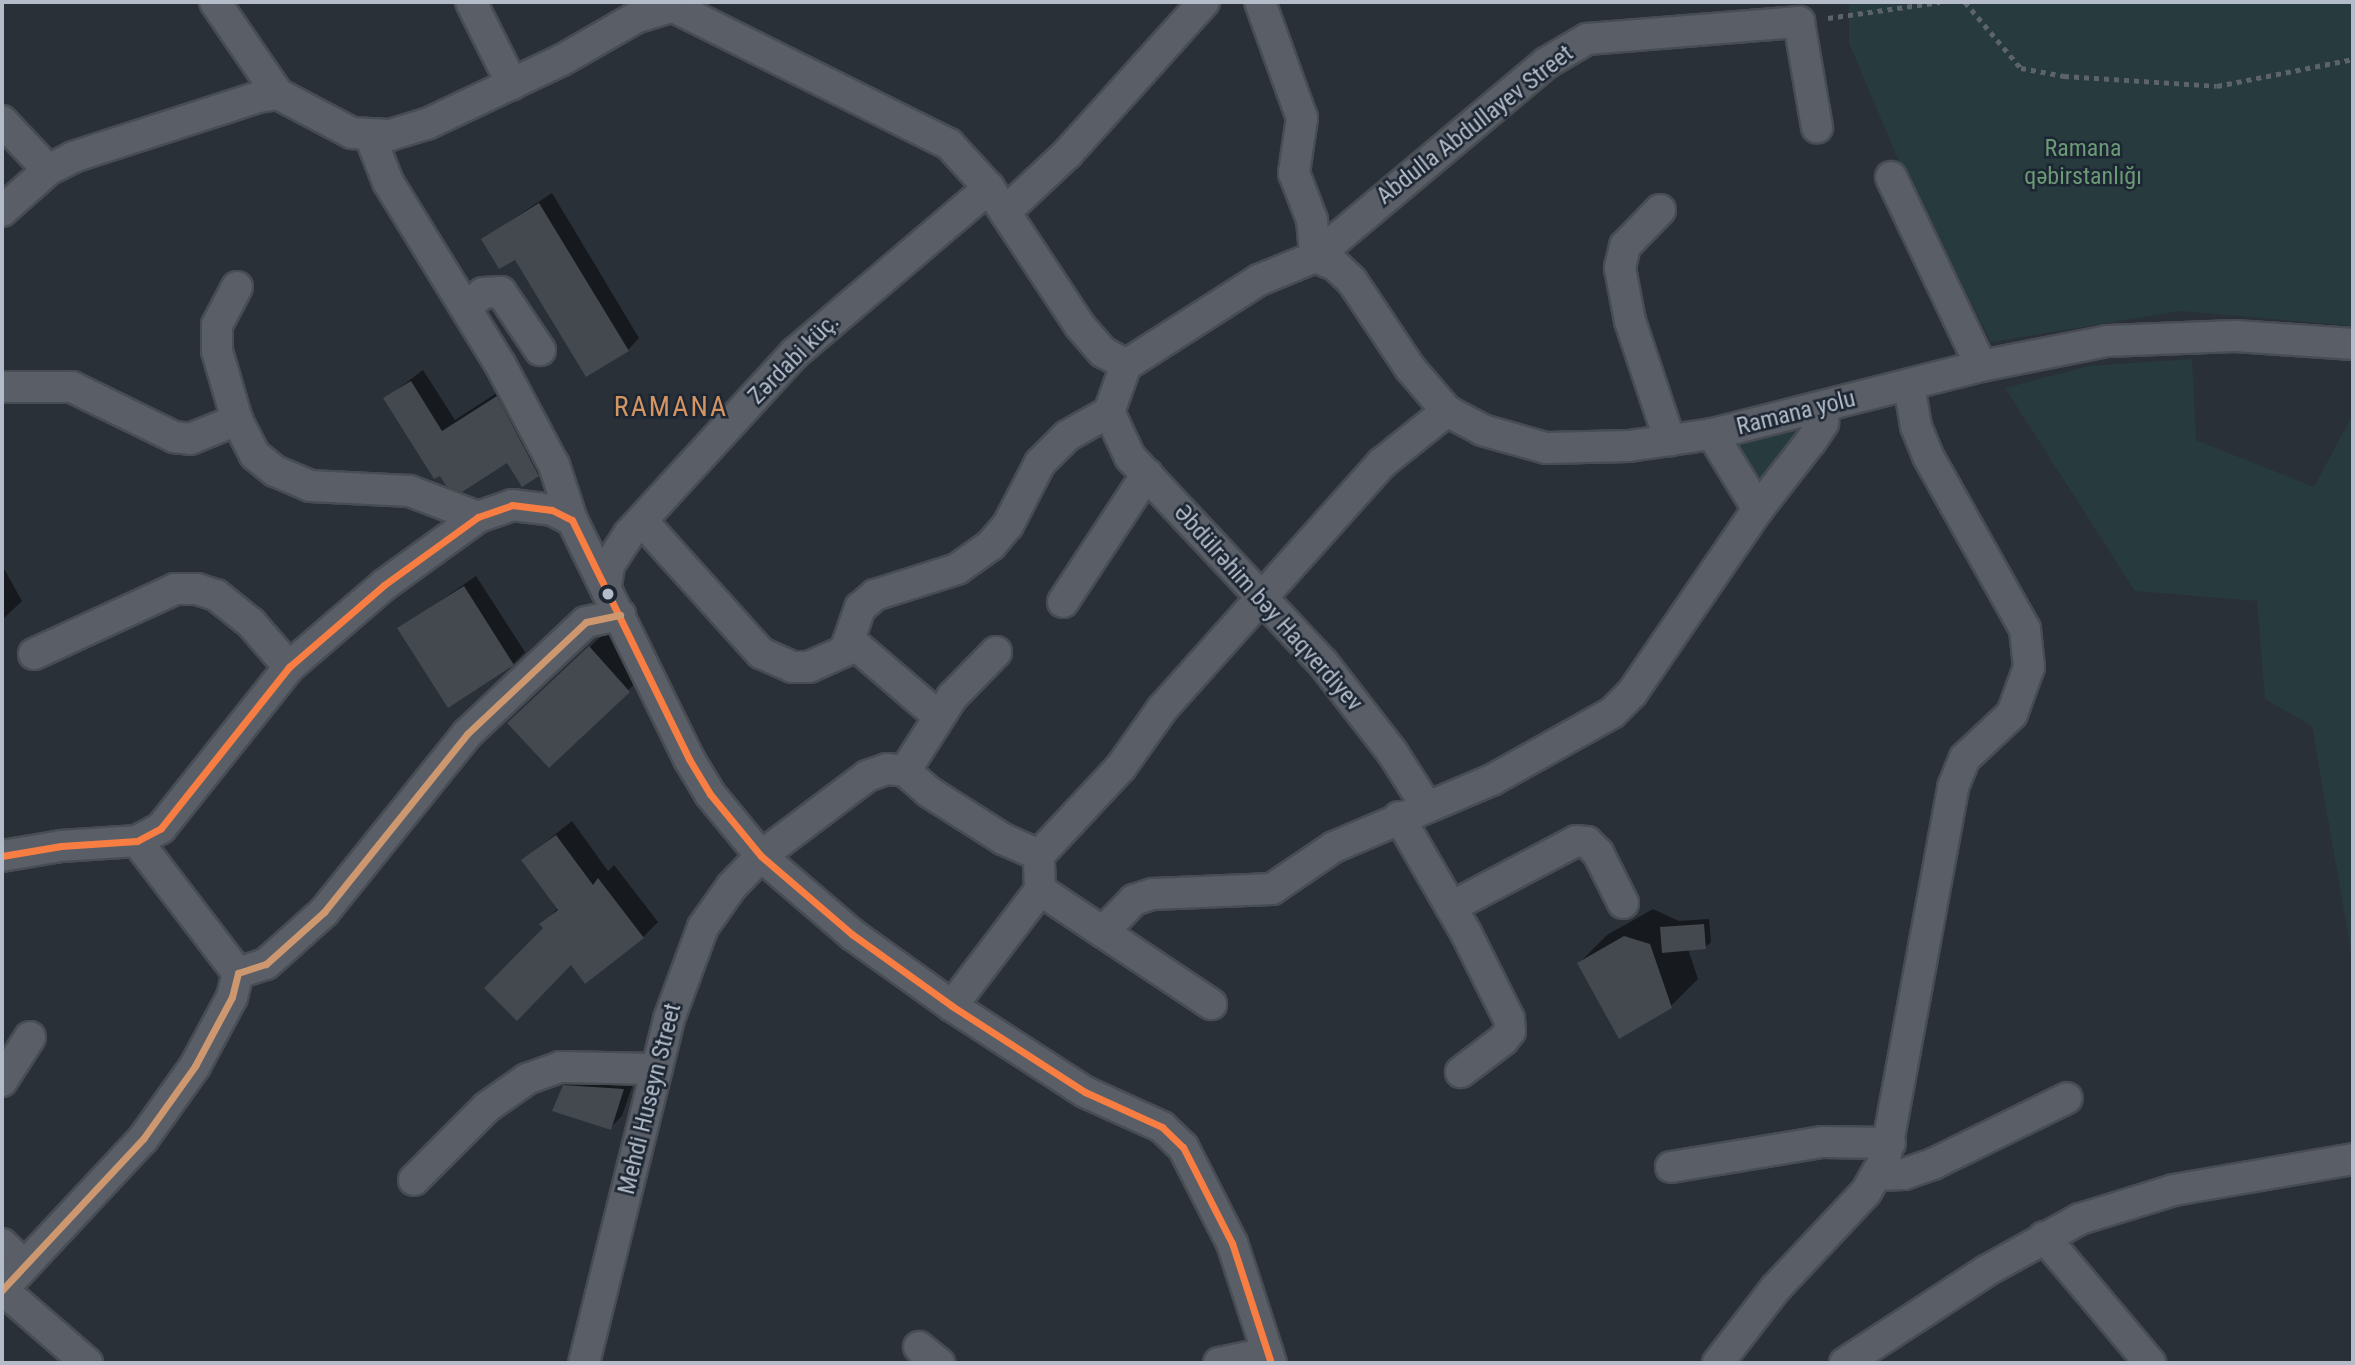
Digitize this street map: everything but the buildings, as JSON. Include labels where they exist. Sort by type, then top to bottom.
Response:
[{"type":"street","points":[[215,2],[278,94],[352,133],[370,136],[390,135],[427,124],[512,84],[635,18],[682,6],[930,131],[964,156],[997,200],[1080,326],[1103,352],[1126,365],[1109,412],[1067,436],[1040,463],[1026,483],[1008,525],[991,545],[957,569],[875,595],[853,622],[852,642],[845,651],[809,667],[774,661],[761,653],[642,521]]},
{"type":"street","points":[[471,2],[512,84]]},
{"type":"street","name":"Zərdabi küç.","points":[[606,585],[617,549],[795,353],[997,200],[1067,154],[1204,2]]},
{"type":"street","points":[[1260,2],[1302,118],[1294,173],[1312,220],[1314,257]]},
{"type":"street","points":[[1797,12],[1817,127]]},
{"type":"street","name":"Abdulla Abdullayev Street","points":[[1126,365],[1259,279],[1314,257],[1546,63],[1587,39],[1797,12]]},
{"type":"street","points":[[2,211],[48,170],[92,150],[278,94]]},
{"type":"street","points":[[2,121],[48,170]]},
{"type":"street","points":[[370,136],[388,182],[466,307],[554,465],[572,520],[689,759],[710,794],[761,856],[853,935],[952,1006],[1076,1087],[1172,1135],[1197,1169],[1223,1222],[1269,1358],[1219,1363]]},
{"type":"street","points":[[1891,177],[1981,366]]},
{"type":"street","points":[[1660,210],[1625,246],[1620,268],[1630,321],[1670,440]]},
{"type":"street","name":"Ramana yolu","points":[[1314,257],[1335,265],[1352,281],[1410,368],[1447,411],[1482,430],[1546,448],[1670,440],[1712,434],[1981,366],[2084,344],[2181,336],[2353,344]]},
{"type":"street","points":[[237,287],[217,325],[217,351],[237,420],[255,455],[275,471],[310,486],[410,491],[478,517]]},
{"type":"street","points":[[466,307],[484,293],[500,292],[540,350]]},
{"type":"street","points":[[1718,1363],[1776,1289],[1877,1175],[1890,1143],[1953,787],[1965,758],[2012,715],[2029,667],[2025,629],[1928,456],[1916,426],[1909,385]]},
{"type":"street","points":[[2,387],[72,387],[174,437],[190,439],[237,420]]},
{"type":"street","points":[[1103,932],[1134,900],[1153,894],[1272,889],[1334,847],[1399,817],[1492,780],[1612,713],[1632,692],[1758,509],[1823,423],[1824,406]]},
{"type":"street","points":[[952,1006],[1040,890],[1039,855],[1094,799],[1162,709],[1382,463],[1447,411]]},
{"type":"street","name":"Əbdülrəhim bəy Haqverdiyev","points":[[1109,412],[1117,438],[1347,693],[1427,807]]},
{"type":"street","points":[[1712,434],[1758,509]]},
{"type":"street","points":[[1063,602],[1147,474]]},
{"type":"street","points":[[2,856],[61,846],[137,841],[161,828],[196,789],[289,667],[384,585],[478,517],[512,505],[535,505],[572,520]]},
{"type":"street","points":[[34,654],[174,589],[197,589],[216,595],[251,623],[289,667]]},
{"type":"street","points":[[238,973],[266,964],[324,912],[467,734],[586,622],[620,615]]},
{"type":"street","points":[[852,642],[938,716]]},
{"type":"street","points":[[996,652],[938,716],[905,771],[929,792],[992,832],[1039,855]]},
{"type":"street","name":"Mehdi Huseyn Street","points":[[584,1363],[657,1069],[692,947],[716,905],[761,856],[867,776],[887,769],[905,771]]},
{"type":"street","points":[[1399,817],[1451,907],[1508,1019],[1510,1031],[1461,1072]]},
{"type":"street","points":[[137,841],[238,973]]},
{"type":"street","points":[[1451,907],[1576,841],[1587,842],[1598,853],[1622,903]]},
{"type":"street","points":[[1040,890],[1211,1004]]},
{"type":"street","points":[[87,1363],[2,1290],[143,1139],[195,1066],[232,997],[238,973]]},
{"type":"street","points":[[2,1081],[30,1037]]},
{"type":"street","points":[[414,1180],[487,1107],[527,1079],[560,1067],[657,1069]]},
{"type":"street","points":[[1877,1175],[1904,1174],[1933,1164],[2067,1098]]},
{"type":"street","points":[[1671,1167],[1822,1142],[1890,1143]]},
{"type":"street","points":[[1845,1363],[2043,1237],[2081,1219],[2174,1190],[2353,1159]]},
{"type":"street","points":[[2043,1237],[2150,1363]]},
{"type":"street","points":[[2,1244],[24,1265]]},
{"type":"path","points":[[1797,12],[1940,2]]},
{"type":"path","points":[[1965,2],[2021,68],[2064,76],[2217,86],[2353,59]]},
{"type":"green space","name":"Ramana qəbirstanlığı","points":[[1849,2],[2353,2],[2353,326],[2180,311],[1991,342],[1901,166],[1849,43]]},
{"type":"green space","points":[[2192,359],[2196,440],[2314,487],[2353,414],[2353,963],[2312,726],[2265,699],[2257,601],[2135,591],[2005,388],[2089,366]]},
{"type":"green space","points":[[1797,425],[1803,435],[1758,489],[1730,440]]},
{"type":"transit line","points":[[2,856],[61,846],[137,841],[161,828],[289,667],[384,585],[478,517],[512,505],[552,510],[572,520],[689,759],[710,794],[761,856],[853,935],[952,1006],[1085,1092],[1162,1127],[1183,1147],[1232,1243],[1271,1363]]},
{"type":"transit line","points":[[2,1290],[143,1139],[195,1066],[232,997],[238,973],[266,964],[324,912],[467,734],[586,622],[620,615]]},
{"type":"district","name":"RAMANA","points":[[671,407]]}]
